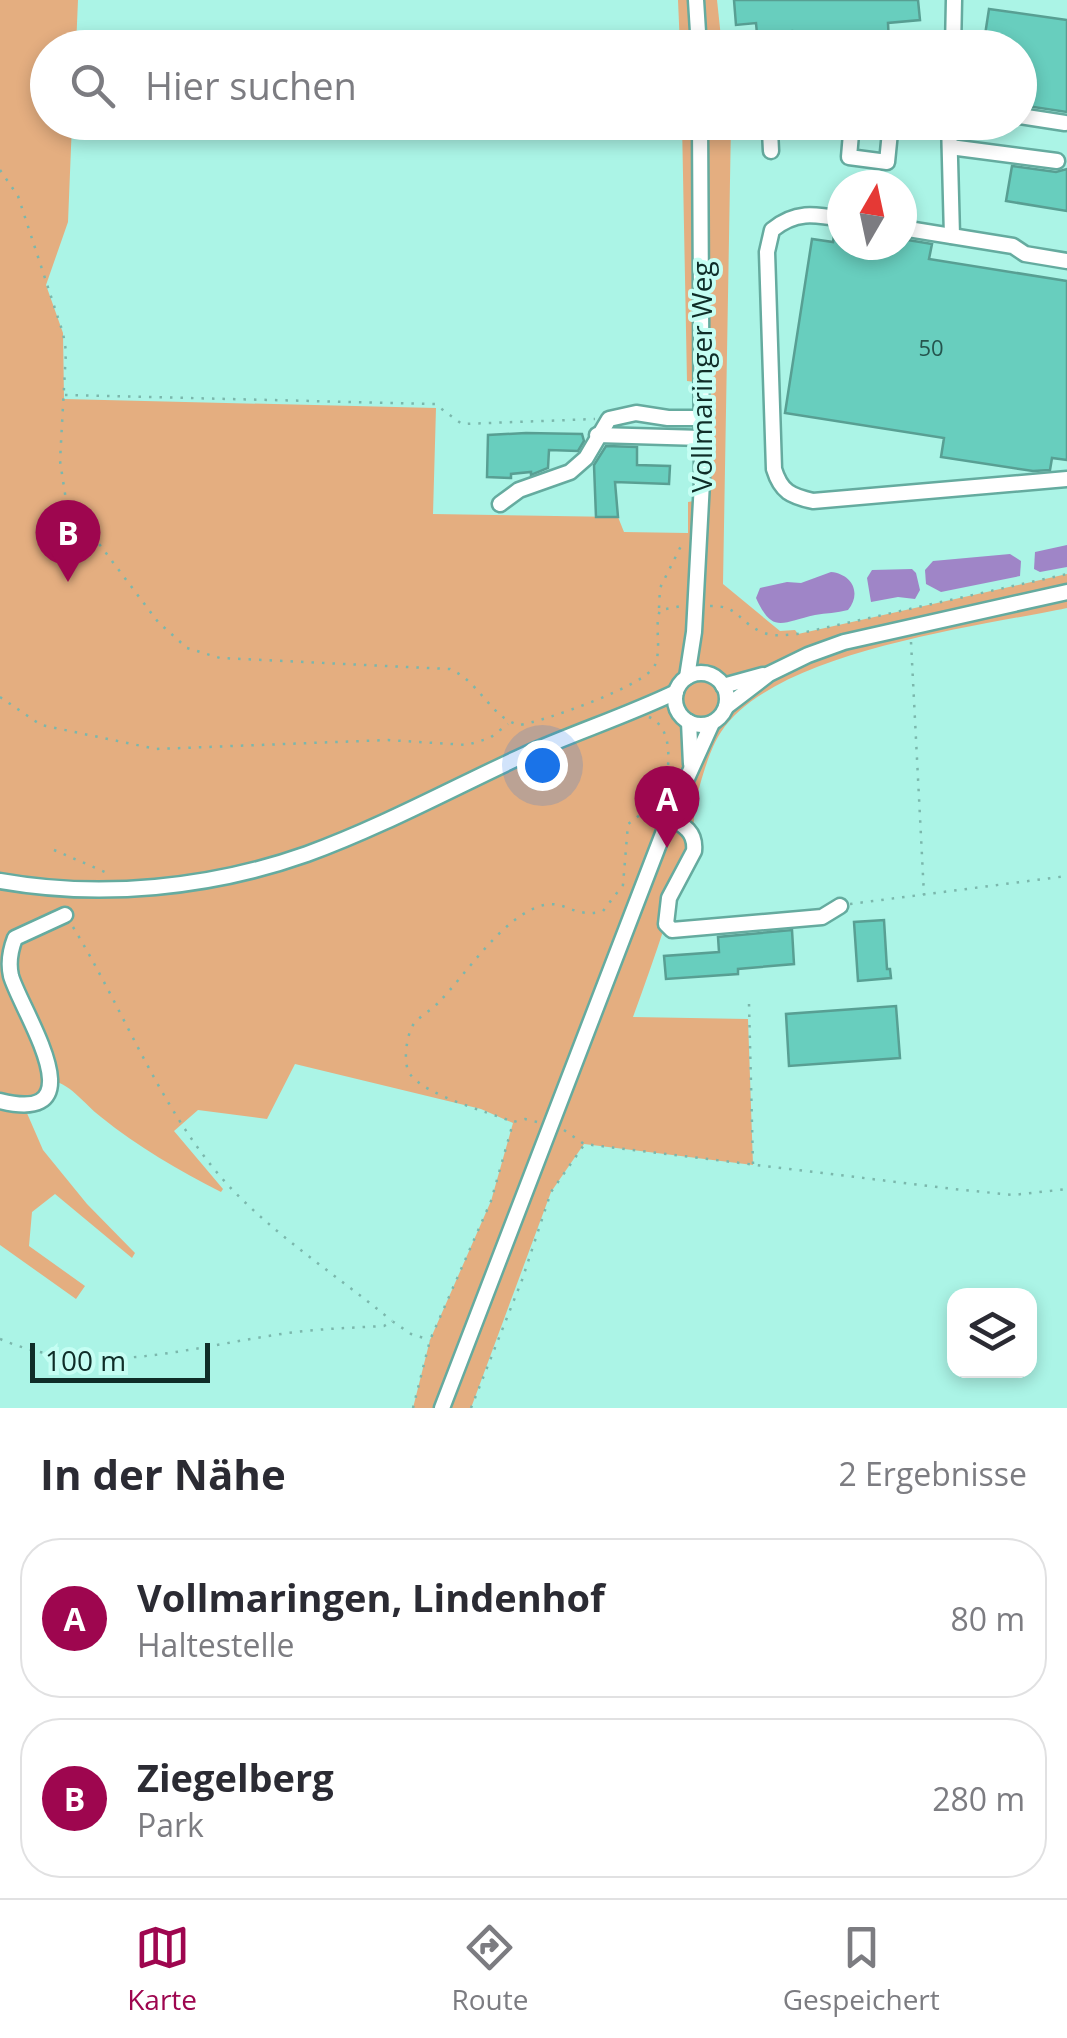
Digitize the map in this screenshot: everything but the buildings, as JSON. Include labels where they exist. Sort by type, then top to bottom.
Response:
[{"type":"street","points":[[696,0],[698,30]]},
{"type":"street","points":[[953,30],[954,0]]},
{"type":"street","points":[[1037,119],[1066,123]]},
{"type":"street","name":"Vollmaringer Weg","points":[[687,678],[694,632],[702,438],[700,140]]},
{"type":"street","points":[[771,140],[772,151]]},
{"type":"street","points":[[850,140],[849,157],[887,162],[890,140]]},
{"type":"street","points":[[950,140],[952,236]]},
{"type":"street","points":[[950,147],[1057,161]]},
{"type":"street","points":[[827,217],[792,216],[772,230],[767,252],[774,469],[779,486],[791,496],[814,501],[1067,479]]},
{"type":"street","points":[[917,230],[1012,246],[1025,254],[1067,261]]},
{"type":"street","points":[[500,504],[519,490],[570,472],[586,458],[609,419],[636,413],[702,418]]},
{"type":"street","points":[[666,437],[668,418]]},
{"type":"street","points":[[598,435],[702,438]]},
{"type":"street","points":[[442,1408],[669,818],[712,723],[726,707],[769,674],[808,655],[844,642],[1067,592]]},
{"type":"street","name":"Vollmaringer Weg","points":[[694,632],[699,653],[717,681]]},
{"type":"street","points":[[0,882],[110,890],[165,886],[233,874],[306,854],[581,730],[635,711],[676,692],[687,678],[696,674],[717,681],[769,674]]},
{"type":"street","points":[[717,681],[726,707]]},
{"type":"street","points":[[676,692],[678,710],[689,722],[712,723]]},
{"type":"street","points":[[635,711],[678,710]]},
{"type":"street","points":[[689,722],[691,770]]},
{"type":"street","points":[[669,818],[687,828],[695,842],[669,898],[666,924],[672,930],[822,917],[840,906]]},
{"type":"street","points":[[0,1100],[32,1102],[49,1088],[50,1064],[11,976],[10,952],[16,938],[65,914]]},
{"type":"path","points":[[0,170],[18,196],[63,334],[60,473],[66,500],[158,622],[187,648],[220,658],[450,670],[476,686],[510,723]]},
{"type":"path","points":[[64,395],[435,404],[462,424],[609,419]]},
{"type":"path","points":[[0,697],[41,725],[156,749],[424,741],[467,745],[490,738],[510,723],[528,724],[646,677],[658,653],[660,588],[683,542]]},
{"type":"path","points":[[660,610],[725,606],[764,634],[797,634],[1067,574]]},
{"type":"path","points":[[910,626],[924,895]]},
{"type":"path","points":[[635,711],[656,721],[668,742],[664,798]]},
{"type":"path","points":[[669,818],[648,813],[628,824],[624,885],[603,910],[581,914],[547,904],[530,911],[478,954],[410,1032],[406,1063],[422,1087],[513,1122],[525,1119],[568,1131],[584,1144],[994,1194],[1067,1190]]},
{"type":"path","points":[[54,850],[95,866]]},
{"type":"path","points":[[840,906],[1067,876]]},
{"type":"path","points":[[65,914],[167,1098],[197,1146],[228,1184],[392,1322],[430,1340]]},
{"type":"path","points":[[749,1004],[753,1165]]},
{"type":"path","points":[[413,1408],[430,1340],[492,1201],[513,1122]]},
{"type":"path","points":[[472,1408],[552,1192],[584,1144]]},
{"type":"path","points":[[0,1338],[38,1352],[127,1360],[275,1335],[384,1326],[392,1322]]},
{"type":"shaded area","points":[[0,0],[78,0],[77,30],[30,30],[30,140],[71,140],[68,222],[46,285],[63,333],[64,399],[436,408],[433,514],[618,517],[624,532],[688,533],[688,502],[694,501],[695,382],[687,381],[682,140],[731,140],[723,584],[780,631],[795,630],[798,634],[1067,574],[1067,608],[931,634],[829,663],[784,682],[747,704],[721,732],[702,777],[679,880],[633,1017],[748,1019],[753,1165],[584,1144],[551,1192],[471,1408],[413,1408],[430,1340],[491,1201],[513,1123],[481,1109],[295,1064],[267,1119],[198,1110],[174,1131],[223,1189],[221,1192],[144,1148],[72,1091],[52,1080],[49,1088],[23,1104],[43,1150],[87,1204],[135,1253],[132,1258],[55,1194],[32,1212],[29,1246],[85,1286],[76,1299],[0,1245]]},
{"type":"shaded area","points":[[678,0],[717,0],[720,30],[679,30]]},
{"type":"shaded area","points":[[1067,545],[1067,567],[1040,572],[1034,569],[1035,552]]},
{"type":"shaded area","points":[[1010,554],[1021,561],[1020,576],[941,592],[926,584],[925,570],[933,561]]},
{"type":"shaded area","points":[[912,569],[920,590],[915,599],[898,597],[871,602],[867,578],[872,570]]},
{"type":"shaded area","points":[[831,572],[844,576],[853,585],[854,597],[848,610],[780,623],[768,617],[756,598],[760,588],[801,583]]},
{"type":"place","name":"Ziegelberg","points":[[68,582]]},
{"type":"place","name":"Vollmaringen, Lindenhof","points":[[667,848]]}]
